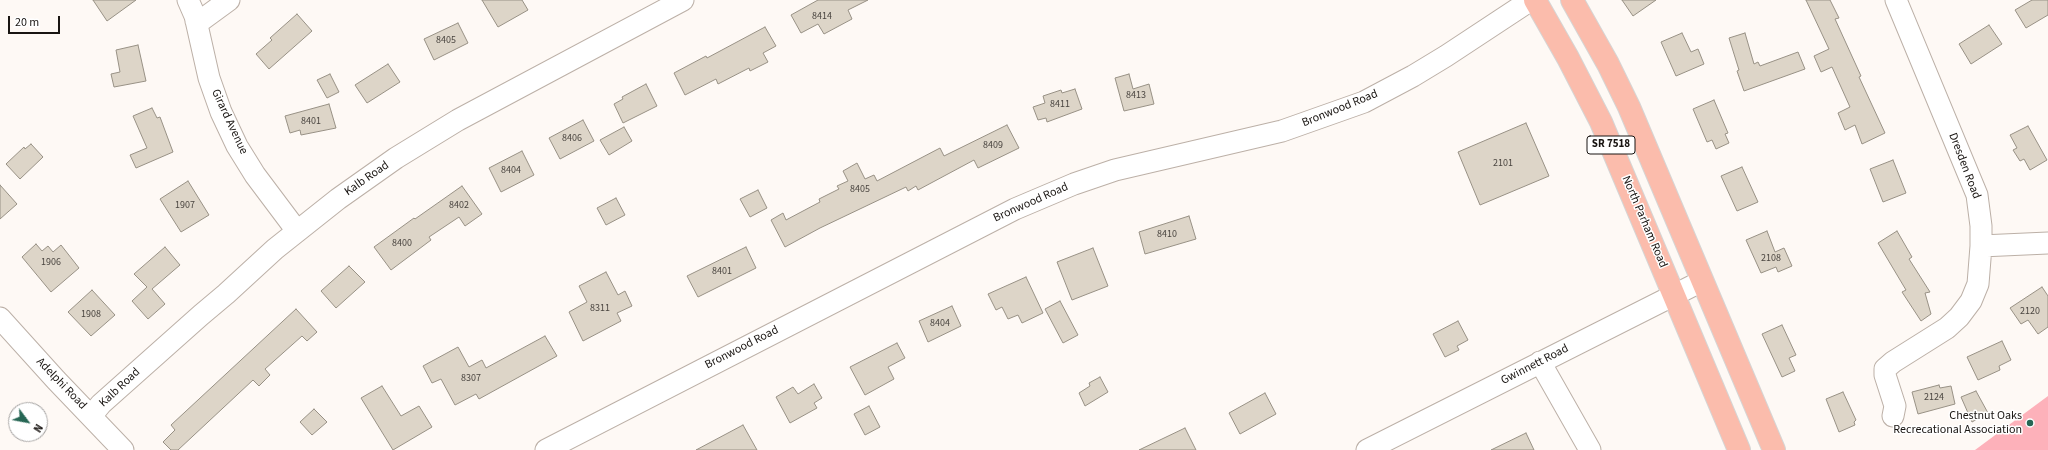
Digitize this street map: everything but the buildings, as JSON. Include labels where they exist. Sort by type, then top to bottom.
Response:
[{"type":"highway","name":"North Parham Road","points":[[1536,0],[1595,110],[1739,450]]},
{"type":"highway","name":"SR 7518","points":[[1572,0],[1629,107],[1774,450]]},
{"type":"street","name":"Girard Avenue","points":[[188,0],[196,21],[209,78],[221,112],[237,146],[255,175],[298,231]]},
{"type":"street","points":[[196,21],[203,19],[229,0]]},
{"type":"street","name":"Kalb Road","points":[[92,415],[112,393],[298,231],[338,199],[396,158],[458,120],[683,0]]},
{"type":"street","name":"Bronwood Road","points":[[546,450],[1015,209],[1074,184],[1115,170],[1282,131],[1364,102],[1413,76],[1531,0]]},
{"type":"street","name":"Dresden Road","points":[[1894,416],[1894,399],[1884,374],[1885,369],[1893,362],[1947,328],[1959,317],[1971,301],[1978,284],[1982,246],[1977,195],[1901,2]]},
{"type":"street","points":[[1982,246],[2048,243]]},
{"type":"street","name":"Gwinnett Road","points":[[1367,450],[1702,281]]},
{"type":"street","name":"Adelphi Road","points":[[0,318],[56,380],[92,415],[123,450]]},
{"type":"street","points":[[1540,362],[1590,450]]},
{"type":"shaded area","name":"Chestnut Oaks Recrecational Association","points":[[2048,396],[2048,450],[1975,450]]},
{"type":"place","name":"Chestnut Oaks Recrecational Association","points":[[2030,423]]}]
